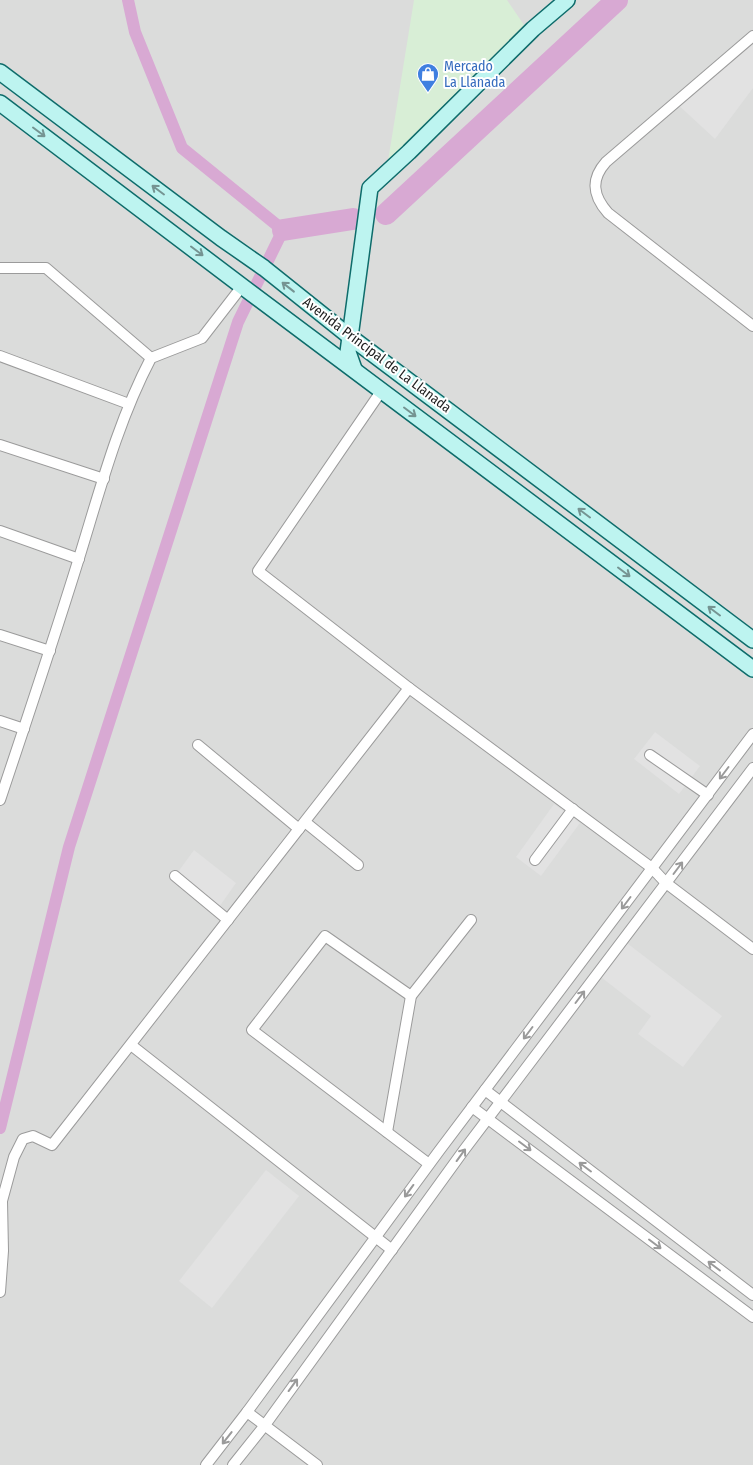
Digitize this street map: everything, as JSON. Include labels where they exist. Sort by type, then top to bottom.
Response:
[{"type":"main road","points":[[354,369],[348,352],[370,188],[533,29],[567,0]]},
{"type":"main road","name":"Avenida Principal de La Llanada","points":[[0,72],[221,238],[264,268],[350,336],[753,640]]},
{"type":"main road","name":"Avenida Principal de La Llanada","points":[[0,103],[242,285],[251,294],[354,369],[753,669]]},
{"type":"main road","points":[[322,346],[339,345],[350,336]]},
{"type":"street","points":[[753,36],[606,162],[598,171],[595,187],[598,202],[608,212],[753,326]]},
{"type":"street","points":[[0,268],[46,268],[151,358]]},
{"type":"street","points":[[0,800],[129,404],[151,358],[202,338],[242,285]]},
{"type":"street","points":[[0,356],[129,404]]},
{"type":"street","points":[[382,390],[258,571],[409,688],[652,868],[666,883],[753,949]]},
{"type":"street","points":[[0,445],[104,479]]},
{"type":"street","points":[[0,531],[79,559]]},
{"type":"street","points":[[0,635],[50,650]]},
{"type":"street","points":[[0,1292],[3,1251],[2,1201],[14,1157],[23,1139],[33,1136],[52,1145],[409,688]]},
{"type":"street","points":[[0,721],[24,729]]},
{"type":"street","points":[[206,1465],[472,1106],[753,734]]},
{"type":"street","points":[[198,745],[302,825],[358,865]]},
{"type":"street","points":[[650,755],[708,795]]},
{"type":"street","points":[[233,1465],[265,1425],[488,1118],[753,768]]},
{"type":"street","points":[[535,860],[573,809]]},
{"type":"street","points":[[175,876],[228,920]]},
{"type":"street","points":[[387,1132],[412,996],[471,920]]},
{"type":"street","points":[[412,996],[325,936],[252,1030],[429,1164]]},
{"type":"street","points":[[131,1045],[392,1250]]},
{"type":"street","points":[[485,1090],[753,1295]]},
{"type":"street","points":[[472,1106],[753,1317]]},
{"type":"street","points":[[247,1412],[317,1465]]},
{"type":"shaded area","points":[[0,0],[753,0],[753,1465],[0,1465]]},
{"type":"shaded area","name":"Mercado La Llanada","points":[[414,0],[507,0],[524,25],[388,161]]},
{"type":"shaded area","points":[[753,36],[753,88],[715,139],[675,102]]},
{"type":"shaded area","points":[[655,732],[700,766],[679,794],[634,759]]},
{"type":"shaded area","points":[[554,804],[580,823],[541,876],[516,857]]},
{"type":"shaded area","points":[[194,850],[236,883],[217,910],[175,876]]},
{"type":"shaded area","points":[[623,940],[722,1016],[683,1067],[638,1034],[651,1016],[597,974]]},
{"type":"shaded area","points":[[266,1170],[299,1196],[212,1308],[179,1281]]},
{"type":"waterway","points":[[0,1128],[69,847],[238,322],[283,230],[182,148],[135,32],[128,0]]},
{"type":"waterway","points":[[386,214],[617,0]]},
{"type":"waterway","points":[[283,230],[353,219]]},
{"type":"place","name":"Mercado La Llanada","points":[[428,93]]}]
